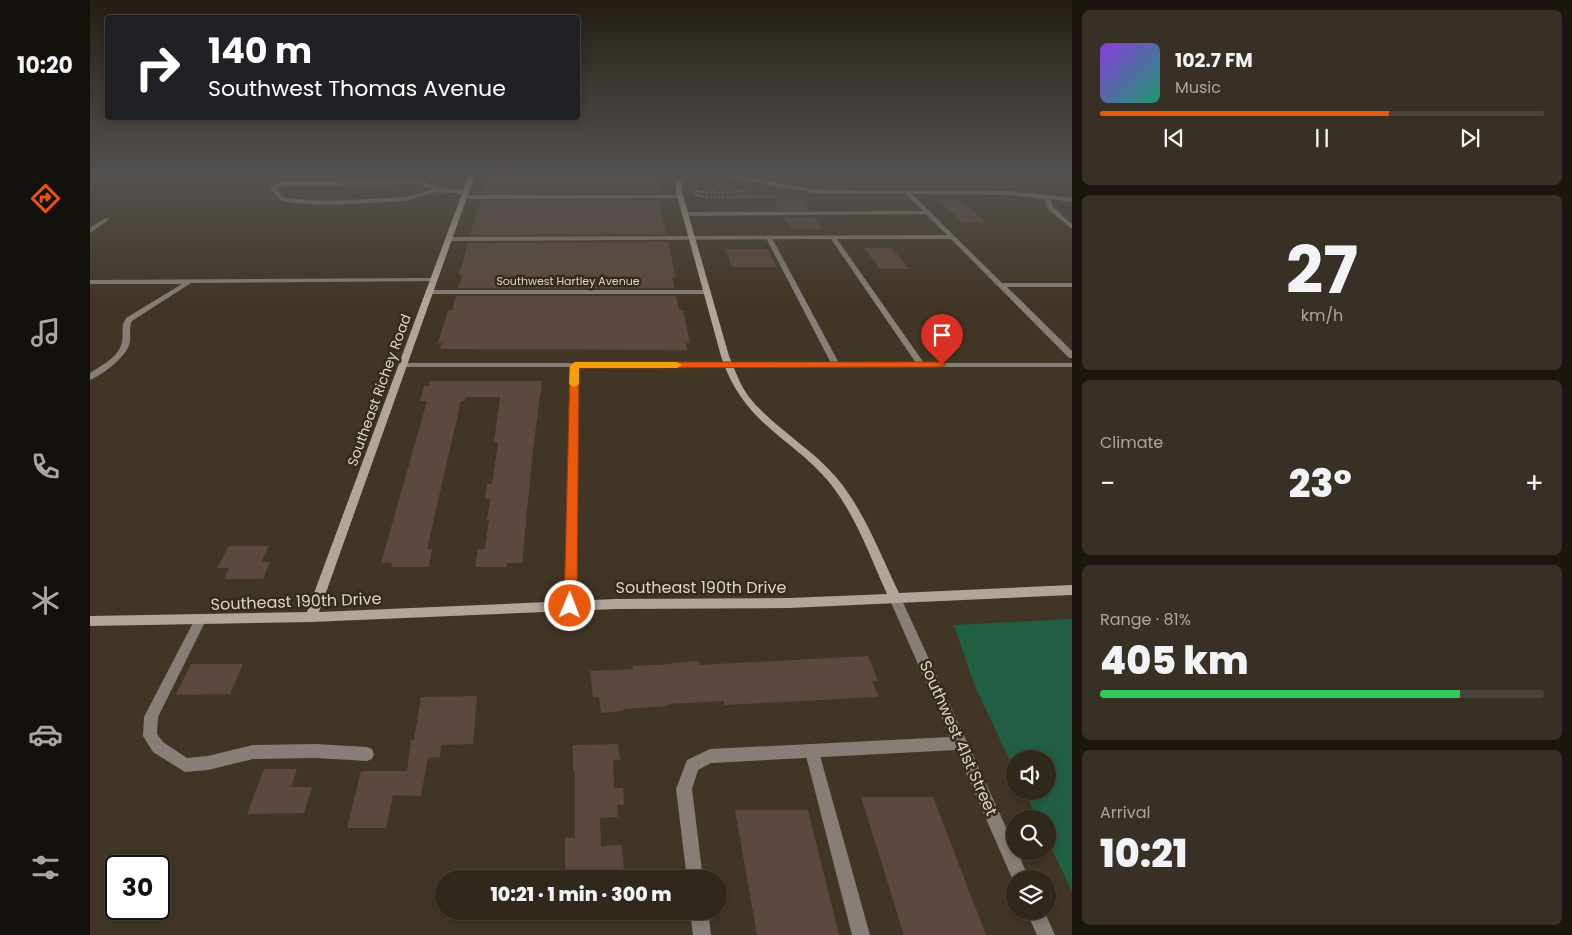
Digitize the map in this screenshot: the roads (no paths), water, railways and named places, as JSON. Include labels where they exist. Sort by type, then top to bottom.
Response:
[{"type":"main road","name":"Southeast Richey Road","points":[[311,617],[457,216]]},
{"type":"main road","points":[[685,216],[734,381],[750,405],[763,419],[815,460],[835,482],[895,598]]},
{"type":"main road","name":"Southeast 190th Drive","points":[[90,621],[311,617],[616,604],[772,604],[1072,590]]},
{"type":"street","points":[[932,216],[1072,356]]},
{"type":"street","points":[[1059,216],[1072,227]]},
{"type":"street","points":[[90,231],[107,219]]},
{"type":"street","points":[[449,239],[953,237]]},
{"type":"street","points":[[770,238],[836,365]]},
{"type":"street","points":[[833,238],[922,365]]},
{"type":"street","points":[[90,282],[434,280]]},
{"type":"street","points":[[90,377],[126,347],[127,335],[125,327],[129,320],[190,281]]},
{"type":"street","points":[[1001,285],[1072,285]]},
{"type":"street","name":"Southwest Hartley Avenue","points":[[429,292],[707,292]]},
{"type":"street","points":[[402,365],[1072,364]]},
{"type":"street","points":[[570,606],[575,365]]},
{"type":"street","name":"Southwest 41st Street","points":[[895,598],[1017,870]]},
{"type":"street","points":[[200,620],[151,717],[150,736],[158,747],[186,764],[208,763],[253,752],[316,751],[367,754]]},
{"type":"street","points":[[694,870],[684,789],[692,766],[710,756],[961,744]]},
{"type":"street","points":[[812,752],[861,935]]},
{"type":"street","points":[[700,920],[702,935]]},
{"type":"street","points":[[1039,920],[1046,935]]}]
